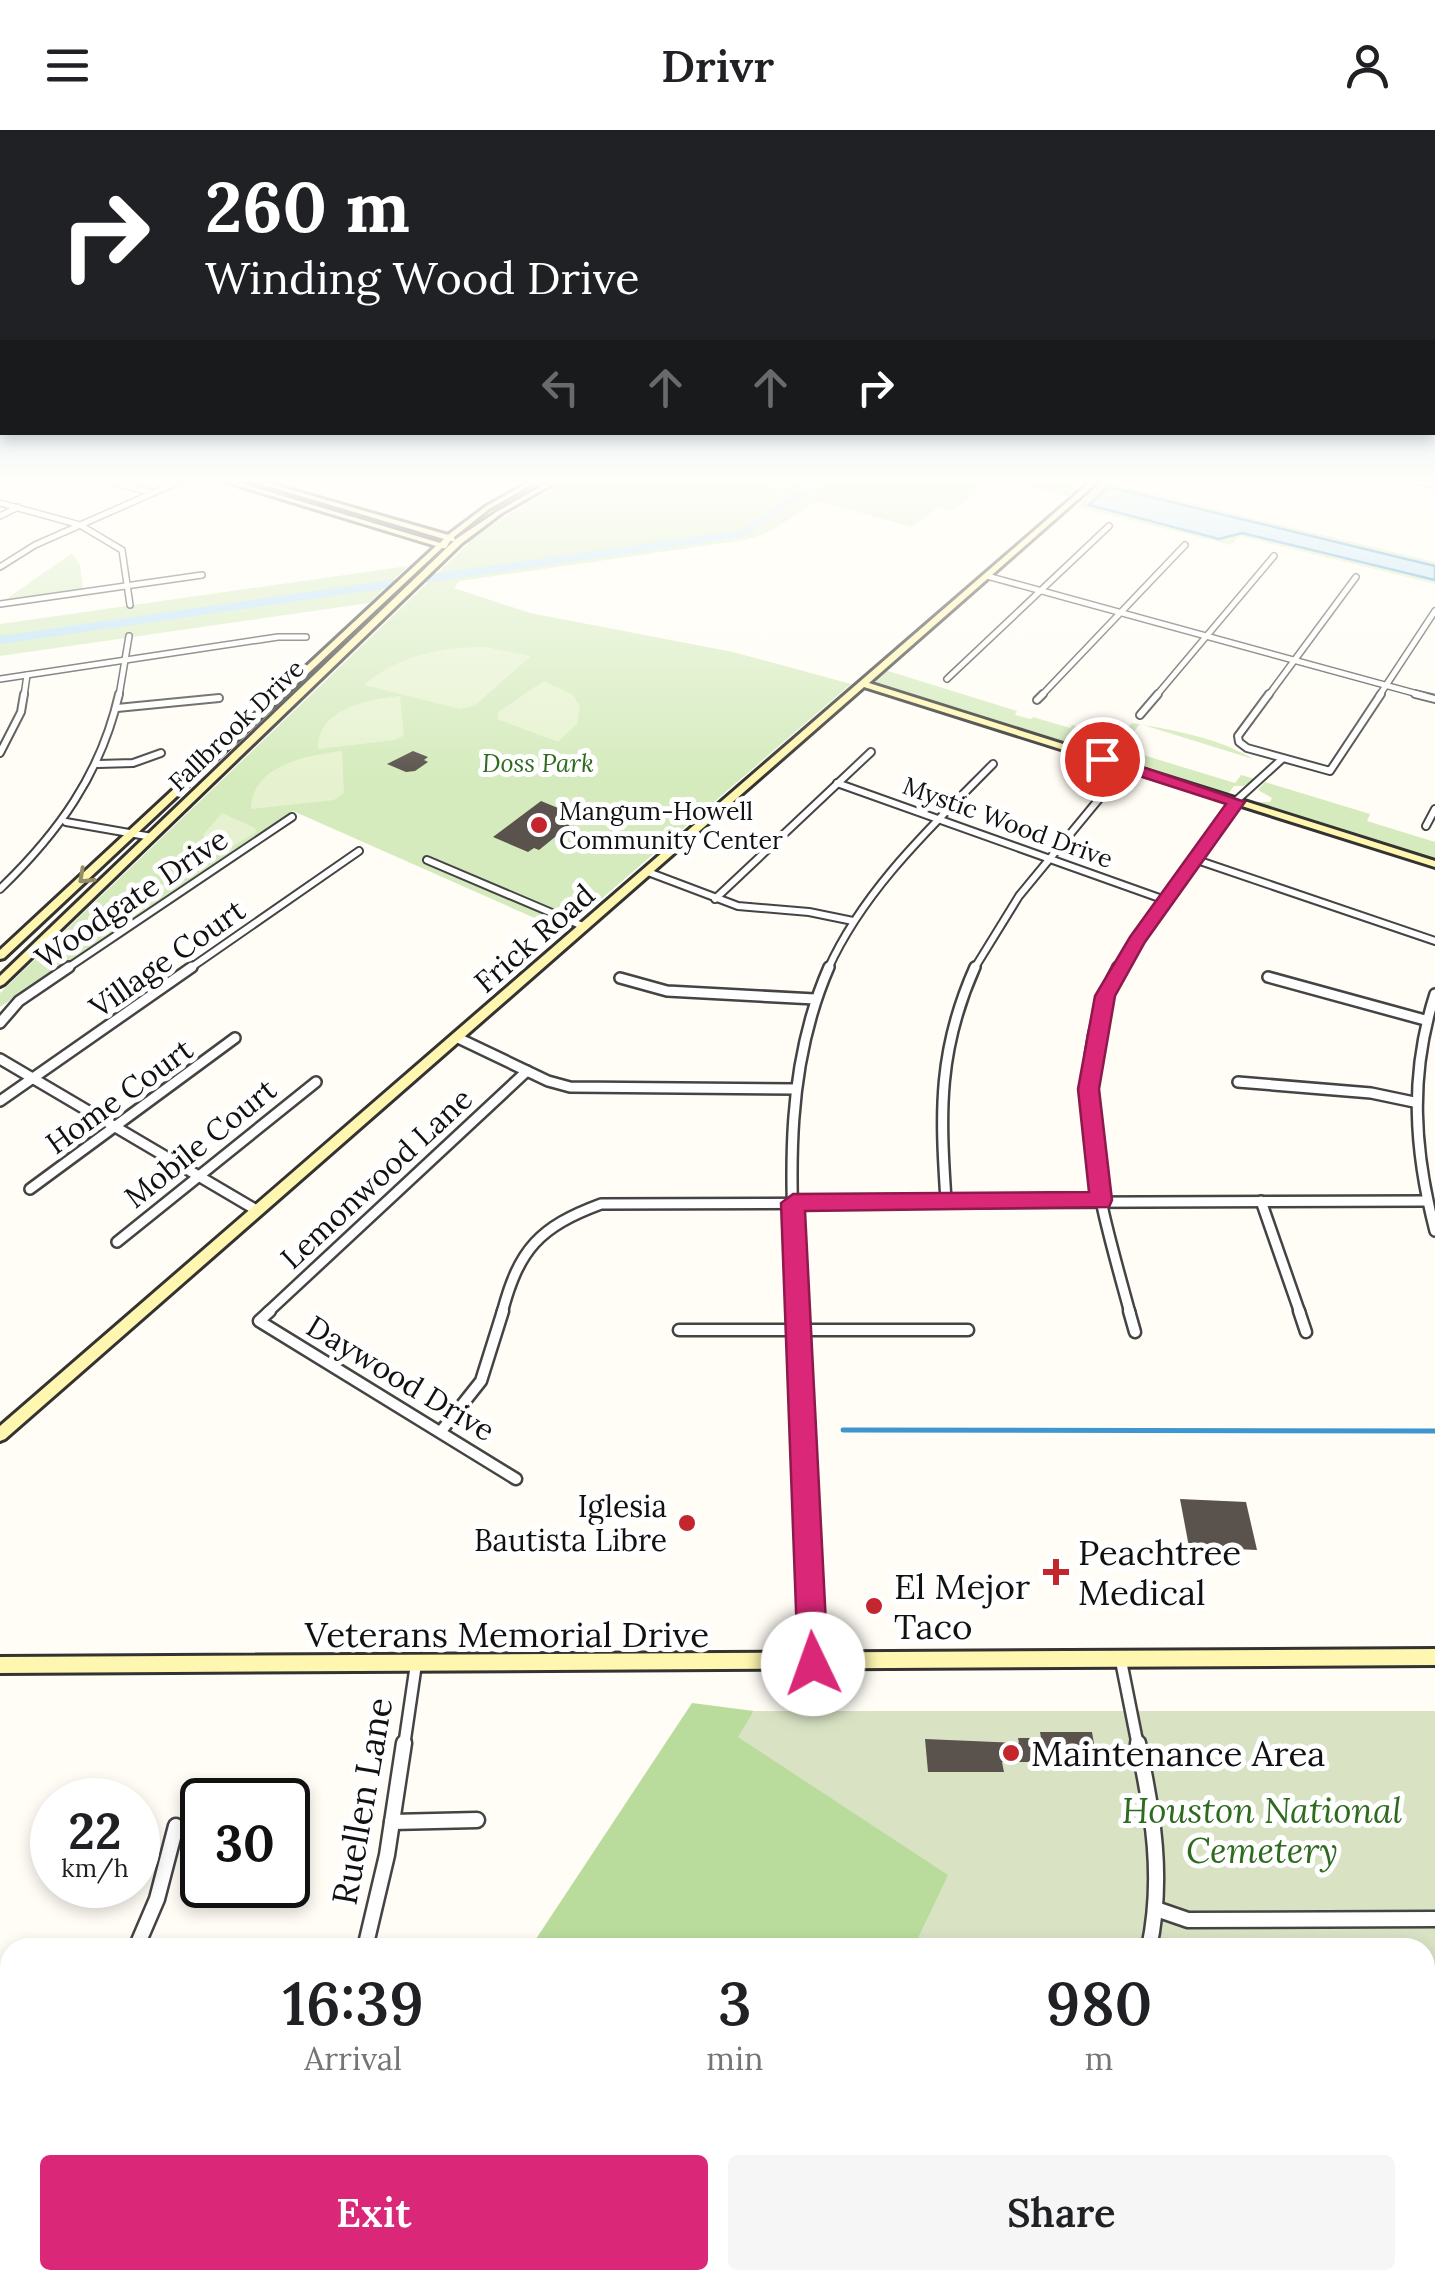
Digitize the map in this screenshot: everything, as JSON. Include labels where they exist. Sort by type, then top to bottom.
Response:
[{"type":"street","points":[[127,579],[130,605]]},
{"type":"street","points":[[0,604],[177,579]]},
{"type":"street","name":"Fallbrook Drive","points":[[0,959],[403,579]]},
{"type":"street","name":"Fallbrook Drive","points":[[0,982],[419,579]]},
{"type":"street","name":"Frick Road","points":[[0,1434],[984,579]]},
{"type":"street","points":[[997,579],[1435,699]]},
{"type":"street","points":[[947,679],[1053,579]]},
{"type":"street","points":[[1037,700],[1153,579]]},
{"type":"street","points":[[1140,714],[1255,579]]},
{"type":"street","points":[[1355,579],[1238,736],[1238,742],[1330,772],[1435,611]]},
{"type":"street","points":[[0,889],[66,822],[98,764],[117,708],[129,636]]},
{"type":"street","points":[[0,680],[306,636]]},
{"type":"street","points":[[336,642],[350,645]]},
{"type":"street","points":[[0,753],[21,712],[28,676]]},
{"type":"street","points":[[863,684],[1435,864]]},
{"type":"street","points":[[117,708],[219,698]]},
{"type":"street","points":[[244,728],[263,732]]},
{"type":"street","points":[[715,899],[871,752]]},
{"type":"street","points":[[98,764],[133,763],[162,753]]},
{"type":"street","points":[[1135,1332],[1101,1200],[1088,1089],[1105,996],[1120,966],[1236,802],[1282,759]]},
{"type":"street","points":[[813,1664],[791,1147],[804,1036],[815,999],[854,921],[891,872],[993,764]]},
{"type":"street","name":"Mystic Wood Drive","points":[[837,784],[1165,900]]},
{"type":"street","points":[[946,1200],[940,1086],[950,1030],[967,977],[990,933],[1100,799]]},
{"type":"street","points":[[1426,826],[1435,809]]},
{"type":"street","name":"Woodgate Drive","points":[[0,1023],[19,1001],[292,817]]},
{"type":"street","points":[[66,822],[152,838]]},
{"type":"street","name":"Village Court","points":[[0,1102],[359,852]]},
{"type":"street","points":[[1194,859],[1435,940]]},
{"type":"street","points":[[428,860],[585,927]]},
{"type":"street","points":[[648,872],[749,908],[809,912],[854,921]]},
{"type":"street","points":[[0,959],[17,966]]},
{"type":"street","points":[[1268,977],[1425,1020]]},
{"type":"street","points":[[620,978],[667,991],[815,999]]},
{"type":"street","points":[[1435,994],[1425,1020],[1414,1102],[1415,1134],[1435,1231]]},
{"type":"street","name":"Home Court","points":[[30,1189],[234,1038]]},
{"type":"street","points":[[458,1038],[559,1084],[592,1089],[795,1089]]},
{"type":"street","points":[[0,1058],[258,1211]]},
{"type":"street","name":"Lemonwood Lane","points":[[259,1321],[527,1071]]},
{"type":"street","name":"Mobile Court","points":[[117,1242],[316,1082]]},
{"type":"street","points":[[1238,1082],[1370,1093],[1414,1102]]},
{"type":"street","points":[[442,1430],[480,1384],[514,1269],[527,1250],[560,1220],[581,1209],[626,1201],[1426,1201]]},
{"type":"street","points":[[1261,1201],[1306,1332]]},
{"type":"street","name":"Daywood Drive","points":[[259,1321],[442,1430],[516,1480]]},
{"type":"street","points":[[679,1330],[968,1330]]},
{"type":"street","name":"Veterans Memorial Drive","points":[[0,1665],[1435,1658]]},
{"type":"street","points":[[1121,1661],[1159,1861],[1159,1910],[1151,1938]]},
{"type":"street","name":"Ruellen Lane","points":[[366,1938],[392,1822],[416,1664]]},
{"type":"street","points":[[392,1822],[478,1820]]},
{"type":"street","points":[[140,1938],[157,1898],[176,1826]]},
{"type":"street","points":[[1159,1910],[1188,1920],[1435,1919]]},
{"type":"green space","points":[[35,579],[82,579],[83,589],[5,600]]},
{"type":"green space","points":[[318,579],[395,579],[369,603],[0,656],[0,624]]},
{"type":"green space","name":"Doss Park","points":[[432,579],[475,579],[459,581],[454,588],[530,613],[733,652],[851,684],[564,931],[293,811],[0,1007],[0,993]]},
{"type":"green space","points":[[484,647],[531,656],[474,706],[460,709],[364,685],[391,667],[420,655]]},
{"type":"green space","points":[[885,670],[1017,711],[1015,715],[1070,728],[1072,725],[1117,739],[1132,723],[1140,724],[1120,748],[1235,783],[1241,775],[1255,779],[1244,786],[1234,786],[1228,794],[1216,793],[1030,731],[877,686],[875,679]]},
{"type":"green space","points":[[544,681],[573,695],[580,707],[577,724],[558,742],[497,719],[498,712]]},
{"type":"green space","points":[[400,696],[404,735],[396,740],[318,749],[320,735],[335,715],[360,704]]},
{"type":"green space","points":[[1143,725],[1209,740],[1253,759]]},
{"type":"green space","points":[[342,751],[344,793],[334,800],[251,809],[260,782],[271,772],[298,760]]},
{"type":"green space","points":[[1265,782],[1370,814],[1367,821],[1435,842],[1435,858],[1250,802],[1270,802],[1272,798],[1258,790]]},
{"type":"green space","points":[[222,813],[255,828],[256,832],[220,854],[207,847],[203,835]]},
{"type":"green space","points":[[692,1703],[754,1711],[739,1737],[949,1875],[918,1938],[537,1938]]},
{"type":"green space","name":"Houston National Cemetery","points":[[754,1711],[1435,1711],[1435,1938],[918,1938],[948,1875],[738,1737]]},
{"type":"building","points":[[413,751],[428,757],[424,760],[428,762],[415,771],[406,772],[387,764]]},
{"type":"building","name":"Mangum-Howell Community Center","points":[[541,801],[575,815],[571,818],[576,820],[539,850],[528,852],[493,837]]},
{"type":"building","points":[[1180,1499],[1246,1502],[1257,1550],[1189,1547]]},
{"type":"building","name":"Maintenance Area","points":[[1040,1732],[1092,1732],[1097,1762],[1002,1762],[1004,1772],[928,1772],[925,1739],[1019,1743],[1018,1738],[1041,1738]]},
{"type":"waterway","points":[[0,640],[426,579]]},
{"type":"waterway","points":[[843,1430],[1435,1431]]},
{"type":"place","name":"Mangum-Howell Community Center","points":[[539,825]]},
{"type":"place","name":"Iglesia Bautista Libre","points":[[687,1523]]},
{"type":"place","name":"Peachtree Medical","points":[[1056,1572]]},
{"type":"place","name":"El Mejor Taco","points":[[874,1606]]},
{"type":"place","name":"Maintenance Area","points":[[1011,1753]]},
{"type":"route","points":[[813,1664],[793,1203],[1101,1200],[1088,1089],[1105,996],[1136,941],[1236,802],[1102,759]]}]
